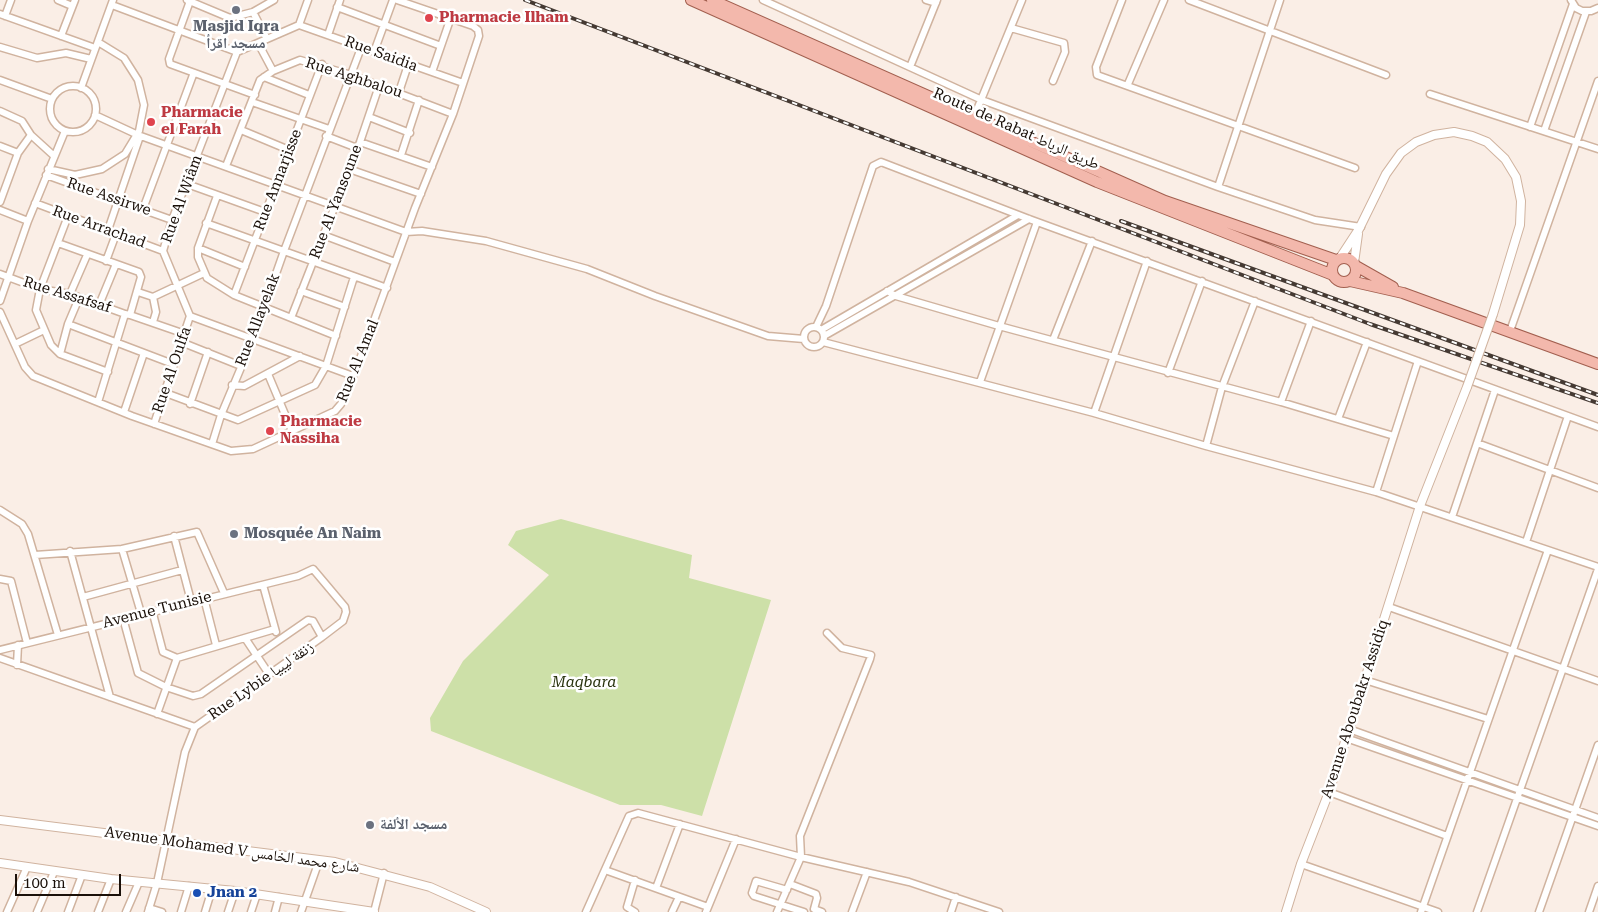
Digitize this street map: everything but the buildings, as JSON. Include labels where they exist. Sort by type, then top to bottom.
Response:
[{"type":"main road","name":"Route de Rabat طريق الرباط","points":[[691,0],[1096,182],[1332,274]]},
{"type":"main road","name":"Route de Rabat طريق الرباط","points":[[712,0],[1166,201],[1338,259]]},
{"type":"main road","points":[[1403,293],[1348,258],[1338,259],[1332,268],[1332,274],[1339,281],[1350,281],[1403,293],[1598,364]]},
{"type":"main road","points":[[1350,281],[1355,275],[1355,264]]},
{"type":"street","points":[[11,0],[3,15],[61,36],[97,45],[124,58],[138,80],[144,105],[139,135],[108,230]]},
{"type":"street","points":[[58,0],[74,3],[61,36]]},
{"type":"street","points":[[273,0],[253,12],[230,18],[189,0],[169,63],[224,85],[358,145],[401,155],[432,167]]},
{"type":"street","points":[[207,8],[210,0]]},
{"type":"street","points":[[80,88],[113,2],[237,52],[300,25],[308,0]]},
{"type":"street","points":[[328,35],[340,0]]},
{"type":"street","points":[[374,52],[393,0]]},
{"type":"street","points":[[397,0],[450,20],[432,72]]},
{"type":"street","points":[[763,0],[982,100],[1218,187],[1315,220],[1360,228]]},
{"type":"street","points":[[910,67],[937,2],[926,0]]},
{"type":"street","points":[[974,117],[1022,0]]},
{"type":"street","points":[[1122,0],[1096,70],[1098,75],[1128,84],[1355,168]]},
{"type":"street","points":[[1128,84],[1164,0]]},
{"type":"street","points":[[1189,0],[1386,75]]},
{"type":"street","points":[[1218,187],[1280,0]]},
{"type":"street","points":[[1572,2],[1579,10],[1586,12],[1598,8]]},
{"type":"street","points":[[1530,127],[1572,2]]},
{"type":"street","points":[[337,7],[441,46]]},
{"type":"street","points":[[253,12],[267,39]]},
{"type":"street","points":[[1544,131],[1586,12]]},
{"type":"street","name":"Rue Al Amal","points":[[0,312],[25,367],[33,376],[154,424],[231,451],[244,451],[292,431],[339,408],[453,114],[479,36],[478,30],[470,25],[450,20]]},
{"type":"street","name":"Rue Saidia","points":[[300,25],[463,83]]},
{"type":"street","points":[[1011,28],[1064,43],[1065,52],[1053,81]]},
{"type":"street","points":[[258,43],[273,71]]},
{"type":"street","points":[[0,47],[37,58],[66,53],[91,59]]},
{"type":"street","name":"Rue Allayelak","points":[[212,444],[221,415],[253,339],[263,306],[361,48]]},
{"type":"street","name":"Rue Al Wiâm","points":[[190,316],[164,251],[172,220],[237,52]]},
{"type":"street","name":"Rue Aghbalou","points":[[264,76],[300,60],[322,64],[453,114]]},
{"type":"street","name":"Rue Annarjisse","points":[[234,295],[322,64]]},
{"type":"street","points":[[399,92],[408,65]]},
{"type":"street","points":[[143,209],[193,74]]},
{"type":"street","points":[[226,166],[254,99],[259,82],[264,76],[309,95]]},
{"type":"street","points":[[0,80],[52,100]]},
{"type":"street","points":[[1510,331],[1598,81]]},
{"type":"street","name":"Rue Al Yansoune","points":[[291,318],[369,117],[379,86]]},
{"type":"street","points":[[64,88],[80,88],[93,98],[95,115],[90,125],[82,131],[65,131],[57,126],[52,118],[50,109],[52,100],[64,88]]},
{"type":"street","points":[[1430,94],[1598,149]]},
{"type":"street","points":[[401,155],[410,133],[418,100]]},
{"type":"street","points":[[0,111],[16,116],[31,135],[53,155]]},
{"type":"street","points":[[95,115],[139,135],[406,232],[422,231],[486,241],[587,269],[768,336],[804,339]]},
{"type":"street","points":[[369,117],[410,133]]},
{"type":"street","points":[[241,130],[289,150]]},
{"type":"street","points":[[0,301],[53,155],[65,131]]},
{"type":"street","name":"Avenue Aboubakr Assidiq","points":[[1286,912],[1301,864],[1349,730],[1420,506],[1467,387],[1493,314],[1520,226],[1522,206],[1520,189],[1512,171],[1501,154],[1487,142],[1454,132],[1434,135],[1410,145],[1389,168],[1360,228]]},
{"type":"street","points":[[0,202],[3,181],[18,153],[31,135]]},
{"type":"street","points":[[47,172],[75,175],[98,171],[122,157],[139,135]]},
{"type":"street","points":[[0,146],[18,153]]},
{"type":"street","points":[[804,339],[807,344],[813,347],[819,346],[826,306],[873,166],[881,162],[1018,215],[1311,320],[1598,427]]},
{"type":"street","points":[[349,169],[421,194]]},
{"type":"street","name":"Rue Assirwe","points":[[47,172],[172,220]]},
{"type":"street","points":[[186,184],[265,212]]},
{"type":"street","points":[[217,196],[198,248],[198,257],[204,273],[210,281],[234,295],[336,336]]},
{"type":"street","name":"Rue Arrachad","points":[[35,203],[164,251]]},
{"type":"street","points":[[0,210],[28,221]]},
{"type":"street","points":[[821,334],[887,291],[1018,215]]},
{"type":"street","points":[[68,216],[40,289],[36,304],[37,315],[44,330],[60,354],[108,372]]},
{"type":"street","points":[[821,334],[896,296],[1033,220]]},
{"type":"street","points":[[980,382],[1033,220]]},
{"type":"street","points":[[206,223],[387,288]]},
{"type":"street","points":[[1338,259],[1360,228]]},
{"type":"street","points":[[1355,264],[1360,228]]},
{"type":"street","points":[[106,261],[116,234]]},
{"type":"street","points":[[324,235],[395,262]]},
{"type":"street","points":[[1053,340],[1092,241]]},
{"type":"street","points":[[58,242],[139,272],[142,279],[116,342],[98,402]]},
{"type":"street","points":[[198,248],[245,267]]},
{"type":"street","points":[[70,294],[87,254]]},
{"type":"street","points":[[1094,413],[1147,261]]},
{"type":"street","points":[[99,305],[116,264]]},
{"type":"street","points":[[138,292],[153,297],[204,273]]},
{"type":"street","name":"Rue Assafsaf","points":[[0,274],[40,289],[70,294],[185,334]]},
{"type":"street","points":[[163,392],[190,404],[241,420],[316,384],[326,366],[354,277]]},
{"type":"street","points":[[1168,373],[1202,281]]},
{"type":"street","points":[[301,291],[345,307]]},
{"type":"street","points":[[887,291],[896,296],[998,326],[1281,402],[1394,436]]},
{"type":"street","points":[[153,297],[156,312],[153,322]]},
{"type":"street","points":[[60,354],[68,324],[79,298]]},
{"type":"street","points":[[1206,446],[1222,386],[1255,301]]},
{"type":"street","points":[[190,316],[353,376]]},
{"type":"street","name":"Rue Al Oulfa","points":[[154,424],[172,364],[185,334],[190,316]]},
{"type":"street","points":[[1281,402],[1311,320]]},
{"type":"street","points":[[68,324],[172,364]]},
{"type":"street","points":[[15,344],[44,330]]},
{"type":"street","points":[[804,339],[807,330],[980,382],[1376,492],[1598,568],[1476,912]]},
{"type":"street","points":[[181,342],[242,366]]},
{"type":"street","points":[[1338,419],[1367,342]]},
{"type":"street","points":[[190,404],[208,352]]},
{"type":"street","points":[[124,412],[144,353]]},
{"type":"street","points":[[232,386],[244,386],[300,356]]},
{"type":"street","points":[[1376,492],[1418,361]]},
{"type":"street","points":[[268,374],[292,431]]},
{"type":"street","points":[[1452,517],[1495,390]]},
{"type":"street","points":[[1526,542],[1568,416]]},
{"type":"street","points":[[1477,443],[1598,488]]},
{"type":"street","points":[[0,510],[22,524],[35,555],[58,635]]},
{"type":"street","points":[[35,555],[122,548],[195,532],[200,534],[224,593]]},
{"type":"street","points":[[174,536],[191,601]]},
{"type":"street","points":[[122,548],[141,613]]},
{"type":"street","points":[[1421,909],[1548,550]]},
{"type":"street","points":[[70,551],[110,697]]},
{"type":"street","name":"Avenue Tunisie","points":[[0,650],[152,610],[298,576],[312,569]]},
{"type":"street","name":"Rue Lybie زنقة ليبيا","points":[[0,658],[195,727],[322,638],[343,621],[346,612],[345,607],[312,569]]},
{"type":"street","points":[[83,597],[182,570]]},
{"type":"street","points":[[0,579],[11,581],[27,643]]},
{"type":"street","points":[[263,585],[278,639]]},
{"type":"street","points":[[204,598],[216,645]]},
{"type":"street","points":[[1389,607],[1598,681]]},
{"type":"street","points":[[152,610],[163,652],[177,658],[275,629]]},
{"type":"street","points":[[123,618],[137,671],[140,675],[190,695],[199,695],[278,639],[310,620],[322,638]]},
{"type":"street","points":[[777,912],[801,856],[800,836],[870,659],[870,655],[842,648],[827,633]]},
{"type":"street","points":[[245,638],[269,674]]},
{"type":"street","points":[[17,665],[18,645]]},
{"type":"street","points":[[157,714],[177,658]]},
{"type":"street","points":[[1365,680],[1488,718]]},
{"type":"street","points":[[162,912],[149,910],[157,883],[185,752],[195,727]]},
{"type":"street","points":[[1349,730],[1598,818]]},
{"type":"street","points":[[1346,738],[1466,782],[1598,826]]},
{"type":"street","points":[[1539,912],[1598,745]]},
{"type":"street","points":[[1328,792],[1447,836]]},
{"type":"street","points":[[586,912],[631,814],[638,813],[909,882],[999,912]]},
{"type":"street","name":"Avenue Mohamed V شارع محمد الخامس","points":[[0,820],[335,862],[384,873],[430,887],[486,912]]},
{"type":"street","points":[[656,888],[680,824]]},
{"type":"street","points":[[604,870],[679,896],[709,910],[736,839]]},
{"type":"street","points":[[301,912],[319,861]]},
{"type":"street","points":[[0,863],[111,879],[235,890],[304,900],[335,908],[374,912],[384,873]]},
{"type":"street","points":[[1301,864],[1421,909],[1438,912]]},
{"type":"street","points":[[7,912],[27,867]]},
{"type":"street","points":[[38,912],[54,872]]},
{"type":"street","points":[[852,912],[867,872]]},
{"type":"street","points":[[68,912],[82,875]]},
{"type":"street","points":[[98,912],[111,879]]},
{"type":"street","points":[[635,880],[627,907],[635,912]]},
{"type":"street","points":[[804,912],[754,896],[752,893],[756,881],[816,894],[817,898],[812,911],[822,912]]},
{"type":"street","points":[[126,912],[139,882]]},
{"type":"street","points":[[181,912],[189,886]]},
{"type":"street","points":[[1589,912],[1598,886]]},
{"type":"street","points":[[205,912],[212,888]]},
{"type":"street","points":[[228,912],[235,890]]},
{"type":"street","points":[[251,912],[257,894]]},
{"type":"street","points":[[672,912],[679,896]]},
{"type":"street","points":[[275,912],[279,897]]},
{"type":"street","points":[[951,912],[956,897]]},
{"type":"green space","name":"Maqbara","points":[[561,519],[692,555],[689,578],[771,600],[702,816],[661,805],[620,805],[431,731],[430,718],[463,661],[549,575],[508,545],[516,531]]},
{"type":"railway","points":[[525,0],[1370,324],[1598,403]]},
{"type":"railway","points":[[1121,221],[1598,395]]},
{"type":"place","name":"Masjid Iqra مسجد اقرأ","points":[[236,10]]},
{"type":"place","name":"Pharmacie Ilham","points":[[429,18]]},
{"type":"place","name":"Pharmacie el Farah","points":[[151,122]]},
{"type":"place","name":"Pharmacie Nassiha","points":[[270,431]]},
{"type":"place","name":"Mosquée An Naim","points":[[234,534]]},
{"type":"place","name":"مسجد الألفة","points":[[370,825]]},
{"type":"place","name":"Jnan 2","points":[[197,893]]}]
